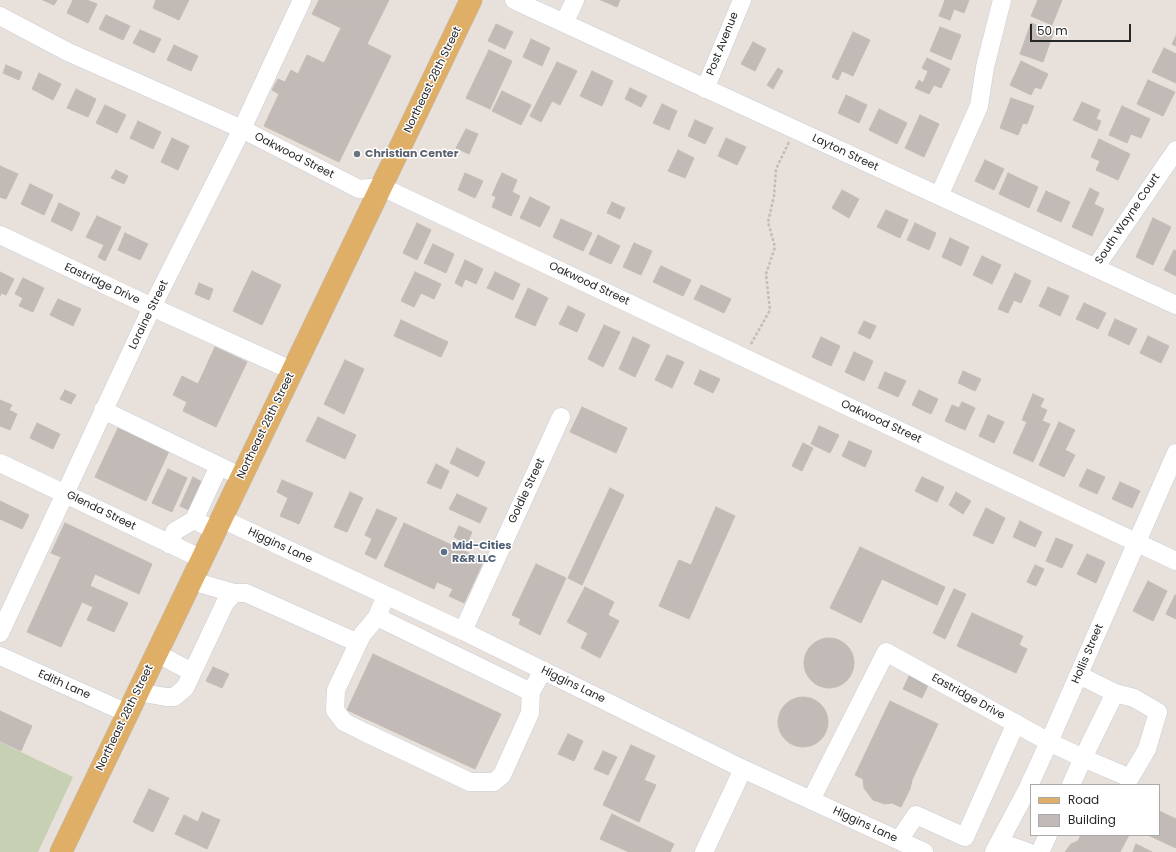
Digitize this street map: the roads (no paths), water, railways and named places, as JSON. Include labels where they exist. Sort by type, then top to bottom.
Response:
[{"type":"main road","name":"Northeast 28th Street","points":[[61,852],[472,0]]},
{"type":"street","name":"Loraine Street","points":[[0,633],[103,410],[152,308],[242,129],[302,0]]},
{"type":"street","name":"Layton Street","points":[[514,0],[1176,305]]},
{"type":"street","points":[[564,23],[575,0]]},
{"type":"street","name":"Post Avenue","points":[[705,89],[742,0]]},
{"type":"street","points":[[939,196],[979,106],[985,67],[1002,0]]},
{"type":"street","name":"Oakwood Street","points":[[0,16],[68,52],[242,129],[359,189],[382,187],[1176,561]]},
{"type":"street","name":"South Wayne Court","points":[[1095,268],[1176,150]]},
{"type":"street","name":"Eastridge Drive","points":[[0,235],[152,308],[293,371]]},
{"type":"street","points":[[103,410],[242,477]]},
{"type":"street","name":"Goldie Street","points":[[464,631],[561,417]]},
{"type":"street","name":"Hollis Street","points":[[997,847],[1049,742],[1176,453]]},
{"type":"street","name":"Glenda Street","points":[[0,463],[64,492],[202,560]]},
{"type":"street","points":[[169,544],[175,531],[194,520],[220,466]]},
{"type":"street","name":"Higgins Lane","points":[[194,520],[219,525],[386,595],[464,631],[743,769],[924,852]]},
{"type":"street","points":[[192,581],[234,593],[246,593],[358,643]]},
{"type":"street","points":[[138,692],[174,697],[185,688],[225,603],[234,593]]},
{"type":"street","points":[[386,595],[377,617],[362,635],[336,690],[334,710],[344,722],[470,782],[494,782],[502,775],[530,713],[531,692],[543,670]]},
{"type":"street","points":[[377,617],[531,692]]},
{"type":"street","name":"Eastridge Drive","points":[[810,800],[886,652],[1049,742],[1130,778],[1147,748],[1158,712],[1134,698],[1115,692]]},
{"type":"street","points":[[156,653],[192,672]]},
{"type":"street","name":"Edith Lane","points":[[0,656],[127,713]]},
{"type":"street","points":[[1071,784],[1115,692],[1079,675]]},
{"type":"street","points":[[899,840],[916,815],[965,837],[1016,723]]},
{"type":"street","points":[[704,852],[743,769]]},
{"type":"street","points":[[1040,852],[1048,836]]},
{"type":"street","points":[[997,847],[1028,852]]},
{"type":"place","name":"Christian Center","points":[[357,154]]},
{"type":"place","name":"Mid-Cities R&R LLC","points":[[444,552]]}]
